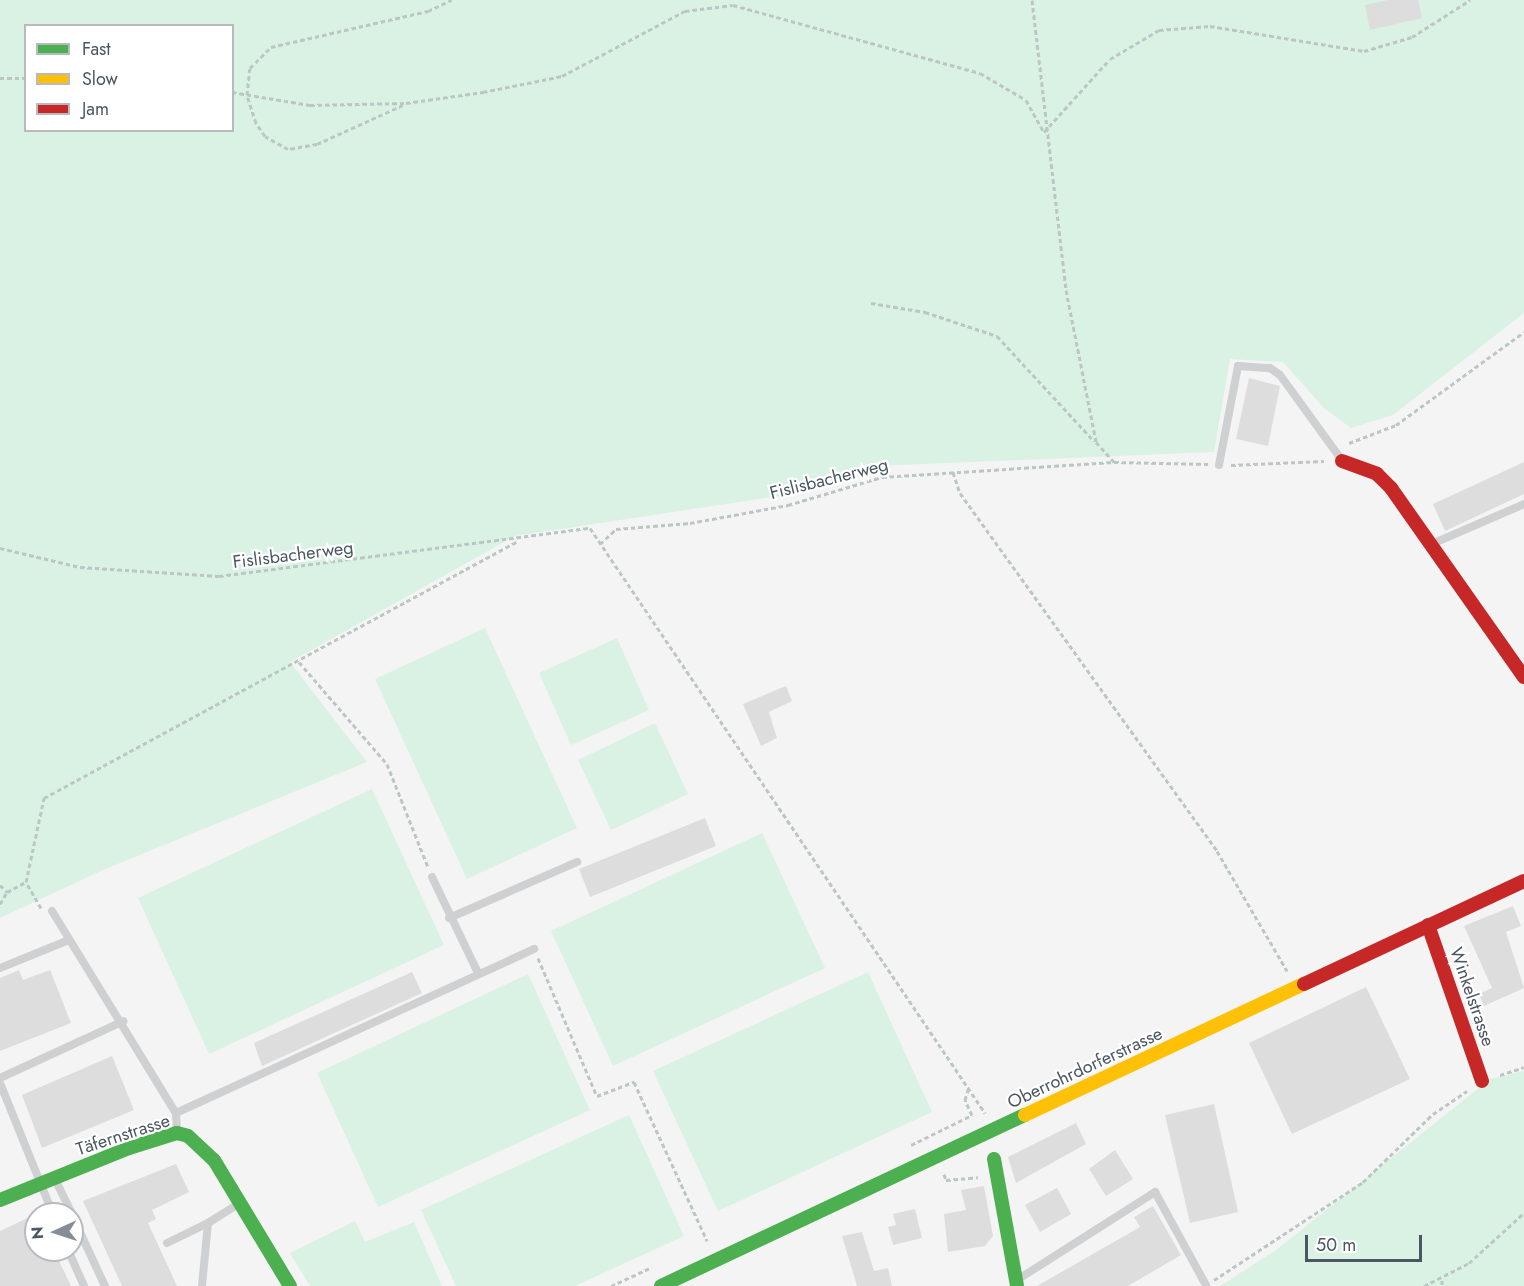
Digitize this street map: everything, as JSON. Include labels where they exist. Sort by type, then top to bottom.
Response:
[{"type":"street","points":[[1342,461],[1377,474],[1431,544],[1524,677]]},
{"type":"street","name":"Oberrohrdorferstrasse","points":[[661,1286],[1524,881]]},
{"type":"street","name":"Winkelstrasse","points":[[1428,925],[1482,1081]]},
{"type":"street","name":"Täfernstrasse","points":[[0,1200],[54,1177],[177,1133],[188,1136],[214,1161],[290,1286]]},
{"type":"street","points":[[994,1159],[1017,1283]]},
{"type":"lane","points":[[1219,465],[1238,366],[1270,368],[1280,375],[1342,461]]},
{"type":"lane","points":[[1431,544],[1524,504]]},
{"type":"lane","points":[[449,918],[577,862]]},
{"type":"lane","points":[[432,877],[449,918],[478,973]]},
{"type":"lane","points":[[52,911],[66,940],[124,1021],[176,1113],[177,1133]]},
{"type":"lane","points":[[0,968],[66,940]]},
{"type":"lane","points":[[176,1113],[224,1089],[534,949]]},
{"type":"lane","points":[[47,1202],[0,1081],[124,1021]]},
{"type":"lane","points":[[54,1177],[66,1202]]},
{"type":"lane","points":[[1017,1283],[1155,1192],[1206,1285]]},
{"type":"lane","points":[[167,1243],[208,1224],[241,1202]]},
{"type":"lane","points":[[202,1286],[208,1224]]},
{"type":"lane","points":[[84,1240],[105,1286]]},
{"type":"lane","points":[[73,1262],[84,1286]]},
{"type":"path","points":[[406,103],[317,144],[288,149],[265,136],[247,94],[250,68],[271,47],[428,11],[452,0]]},
{"type":"path","points":[[1032,0],[1044,132],[1096,442]]},
{"type":"path","points":[[1044,132],[1110,59],[1159,30],[1210,26],[1364,51],[1413,37],[1470,0]]},
{"type":"path","points":[[234,92],[310,105],[406,103],[562,76],[685,11],[733,5],[980,73],[1026,100],[1044,132]]},
{"type":"path","points":[[0,78],[24,78]]},
{"type":"path","points":[[871,303],[925,312],[997,336],[1114,462]]},
{"type":"path","points":[[1333,448],[1396,425],[1524,332]]},
{"type":"path","points":[[1287,463],[1318,461]]},
{"type":"path","name":"Fislisbacherweg","points":[[0,548],[80,567],[219,576],[520,540],[590,528],[600,544],[616,529],[690,524],[788,505],[882,477],[1143,462]]},
{"type":"path","points":[[953,472],[960,493],[1216,851],[1297,988]]},
{"type":"path","points":[[52,911],[38,906],[26,882],[44,798],[299,662],[520,540]]},
{"type":"path","points":[[600,544],[969,1087],[995,1130]]},
{"type":"path","points":[[299,662],[387,764],[432,877]]},
{"type":"path","points":[[0,904],[7,892],[26,882]]},
{"type":"path","points":[[0,885],[7,892]]},
{"type":"path","points":[[534,949],[597,1096],[634,1082],[707,1241]]},
{"type":"path","points":[[1206,1285],[1363,1182],[1434,1113],[1482,1081],[1524,1067]]},
{"type":"path","points":[[914,1144],[972,1115],[965,1100],[969,1087]]},
{"type":"path","points":[[939,1176],[996,1174]]},
{"type":"path","points":[[1424,1286],[1442,1280],[1524,1213]]},
{"type":"path","points":[[1442,1280],[1442,1286]]},
{"type":"green space","points":[[0,0],[1524,0],[1524,313],[1393,415],[1351,428],[1324,408],[1283,362],[1230,359],[1214,452],[874,466],[785,495],[515,536],[290,662],[367,762],[103,870],[0,918]]},
{"type":"green space","points":[[485,628],[577,828],[467,879],[375,679]]},
{"type":"green space","points":[[617,638],[649,710],[571,745],[539,673]]},
{"type":"green space","points":[[655,723],[688,794],[611,830],[578,760]]},
{"type":"green space","points":[[372,789],[444,945],[209,1054],[138,898]]},
{"type":"green space","points":[[762,833],[825,968],[613,1066],[551,931]]},
{"type":"green space","points":[[868,972],[932,1112],[718,1211],[653,1071]]},
{"type":"green space","points":[[528,974],[590,1110],[378,1207],[317,1073]]},
{"type":"green space","points":[[1524,1071],[1524,1286],[1220,1286],[1276,1250],[1490,1079]]},
{"type":"green space","points":[[629,1115],[684,1236],[575,1286],[456,1286],[421,1210]]},
{"type":"green space","points":[[355,1221],[365,1242],[414,1222],[442,1286],[310,1286],[290,1253]]},
{"type":"building","points":[[1388,0],[1418,0],[1422,18],[1370,30],[1365,5]]},
{"type":"building","points":[[1249,378],[1280,386],[1268,446],[1236,439]]},
{"type":"building","points":[[1524,462],[1524,494],[1445,531],[1433,504]]},
{"type":"building","points":[[786,686],[792,701],[769,712],[777,738],[761,746],[743,704]]},
{"type":"building","points":[[705,818],[716,846],[590,897],[579,869]]},
{"type":"building","points":[[1513,906],[1521,926],[1506,932],[1524,988],[1484,1006],[1479,994],[1492,988],[1464,926]]},
{"type":"building","points":[[19,970],[23,980],[50,970],[71,1023],[0,1051],[0,978]]},
{"type":"building","points":[[412,972],[422,993],[262,1066],[254,1043]]},
{"type":"building","points":[[1366,987],[1410,1079],[1292,1134],[1249,1043]]},
{"type":"building","points":[[112,1056],[134,1110],[42,1148],[22,1095]]},
{"type":"building","points":[[1214,1104],[1238,1212],[1190,1223],[1165,1115]]},
{"type":"building","points":[[1076,1123],[1086,1144],[1016,1183],[1008,1157]]},
{"type":"building","points":[[1115,1150],[1133,1179],[1106,1196],[1089,1169]]},
{"type":"building","points":[[176,1164],[189,1192],[152,1210],[156,1219],[148,1223],[177,1286],[122,1286],[83,1201]]},
{"type":"building","points":[[984,1186],[993,1236],[985,1246],[948,1252],[944,1214],[966,1210],[961,1190]]},
{"type":"building","points":[[1057,1188],[1071,1214],[1040,1232],[1025,1205]]},
{"type":"building","points":[[1153,1206],[1181,1255],[1128,1286],[1037,1286],[1140,1227],[1134,1217]]},
{"type":"building","points":[[915,1209],[922,1238],[893,1245],[888,1227],[896,1225],[893,1214]]},
{"type":"building","points":[[24,1220],[24,1262],[60,1262],[71,1286],[0,1286],[0,1231]]},
{"type":"building","points":[[862,1232],[874,1271],[888,1268],[892,1286],[857,1286],[842,1236]]},
{"type":"traffic: fast","points":[[661,1286],[1025,1115]]},
{"type":"traffic: fast","points":[[0,1200],[129,1148],[177,1133],[188,1136],[214,1160],[290,1286]]},
{"type":"traffic: fast","points":[[994,1159],[1017,1286]]},
{"type":"traffic: slow","points":[[1025,1115],[1304,984]]},
{"type":"traffic: jam","points":[[1342,461],[1377,474],[1391,488],[1524,677]]},
{"type":"traffic: jam","points":[[1304,984],[1524,881]]},
{"type":"traffic: jam","points":[[1428,925],[1482,1081]]}]
